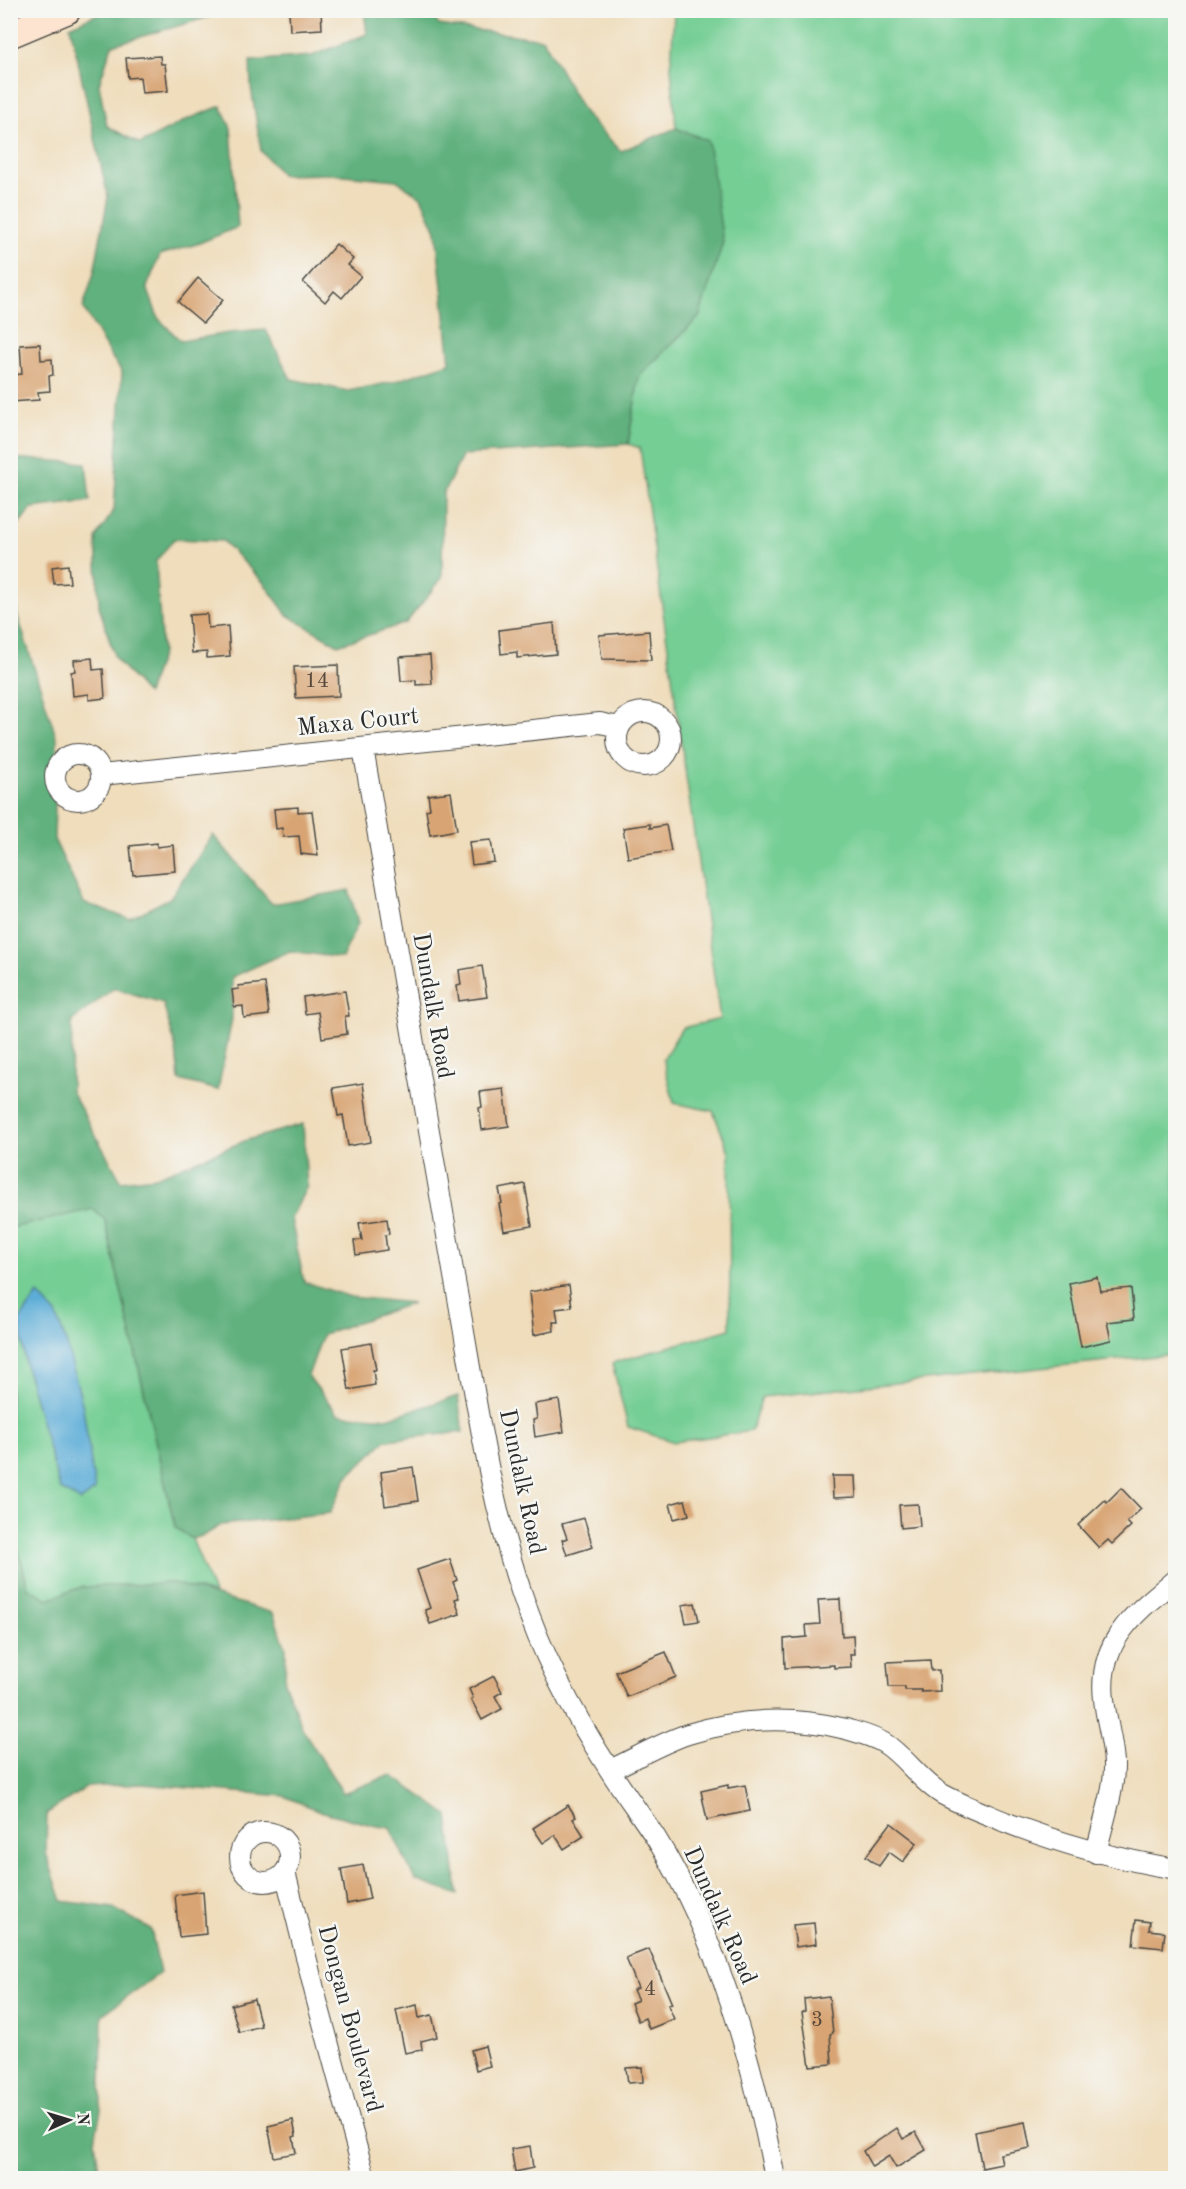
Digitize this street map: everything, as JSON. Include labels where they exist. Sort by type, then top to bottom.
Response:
[{"type":"street","points":[[10,34],[67,10]]},
{"type":"street","name":"Maxa Court","points":[[101,775],[600,723],[619,727]]},
{"type":"street","name":"Dundalk Road","points":[[363,748],[416,1063],[494,1496],[523,1598],[567,1695],[610,1770],[656,1839],[709,1942],[748,2054],[776,2178]]},
{"type":"street","points":[[1096,1853],[1113,1777],[1112,1742],[1103,1690],[1112,1644],[1131,1617],[1176,1579]]},
{"type":"street","points":[[610,1770],[668,1741],[720,1726],[780,1721],[828,1725],[872,1737],[886,1744],[911,1769],[943,1794],[1028,1831],[1096,1853],[1176,1869]]},
{"type":"street","name":"Dongan Boulevard","points":[[285,1872],[365,2178]]},
{"type":"green space","points":[[106,10],[209,11],[209,17],[112,45],[99,84],[107,126],[140,144],[186,120],[221,106],[231,128],[238,227],[197,244],[160,255],[147,287],[158,318],[181,341],[266,330],[291,379],[348,391],[393,382],[450,363],[436,231],[421,197],[396,180],[333,174],[282,175],[261,151],[251,87],[250,61],[312,56],[367,34],[364,11],[428,11],[439,25],[543,39],[585,114],[621,151],[676,128],[708,141],[723,242],[699,317],[639,376],[628,444],[463,455],[443,494],[442,578],[406,623],[338,645],[287,615],[264,583],[223,541],[174,539],[156,561],[162,653],[147,694],[115,658],[99,606],[96,538],[114,510],[122,372],[83,307],[94,273],[108,197],[70,26]]},
{"type":"green space","points":[[674,11],[1175,11],[1175,1354],[762,1397],[751,1431],[674,1442],[628,1427],[612,1363],[730,1329],[729,1152],[713,1111],[674,1103],[663,1059],[682,1028],[720,1019],[640,448],[628,444],[639,376],[699,317],[708,141],[676,128],[671,67]]},
{"type":"green space","points":[[10,458],[86,463],[90,501],[32,508],[16,527],[17,614],[57,739],[54,839],[84,903],[129,919],[170,898],[213,835],[272,904],[349,890],[358,923],[342,958],[290,951],[232,977],[232,1019],[218,1090],[179,1080],[176,1049],[163,1003],[114,988],[72,1021],[71,1091],[121,1181],[156,1177],[247,1140],[303,1124],[307,1186],[291,1219],[304,1282],[351,1297],[413,1303],[323,1334],[308,1376],[338,1414],[387,1418],[458,1396],[463,1432],[386,1440],[347,1477],[330,1513],[221,1525],[205,1535],[192,1539],[175,1527],[105,1220],[93,1209],[11,1228]]},
{"type":"green space","points":[[93,1209],[105,1220],[175,1527],[192,1539],[214,1594],[173,1583],[82,1587],[48,1599],[28,1588],[10,1515],[10,1228]]},
{"type":"green space","points":[[10,1515],[28,1588],[48,1599],[82,1587],[173,1583],[273,1613],[286,1648],[285,1684],[303,1730],[343,1793],[391,1775],[448,1815],[458,1895],[415,1880],[390,1828],[320,1811],[284,1796],[141,1784],[87,1787],[47,1813],[46,1853],[62,1901],[113,1908],[151,1929],[160,1973],[102,2015],[101,2110],[95,2140],[100,2178],[18,2178],[11,2126]]},
{"type":"water","points":[[38,1294],[56,1314],[67,1345],[83,1407],[95,1490],[81,1501],[60,1489],[26,1367],[19,1321]]},
{"type":"building","points":[[289,10],[321,10],[322,29],[290,31]]},
{"type":"building","points":[[160,56],[161,64],[165,64],[168,91],[142,93],[140,77],[128,78],[126,58]]},
{"type":"building","points":[[336,244],[353,259],[348,265],[361,276],[342,298],[334,291],[325,302],[303,282]]},
{"type":"building","points":[[198,278],[223,300],[203,323],[178,302]]},
{"type":"building","points":[[40,344],[41,360],[52,359],[53,375],[49,376],[50,391],[38,392],[39,400],[10,402],[10,375],[22,374],[20,345]]},
{"type":"building","points":[[68,565],[70,583],[54,584],[52,567]]},
{"type":"building","points":[[207,614],[208,628],[228,626],[230,656],[207,658],[207,652],[192,653],[189,615]]},
{"type":"building","points":[[554,623],[556,654],[517,658],[517,652],[501,654],[499,630]]},
{"type":"building","points":[[649,631],[651,660],[602,659],[599,635]]},
{"type":"building","points":[[430,655],[432,684],[416,685],[416,680],[401,681],[399,657]]},
{"type":"building","points":[[92,658],[93,670],[103,669],[105,698],[89,700],[89,694],[73,696],[71,672],[75,671],[74,660]]},
{"type":"building","points":[[338,665],[339,696],[296,698],[294,667]]},
{"type":"building","points":[[451,792],[457,830],[430,835],[426,810],[430,809],[428,795]]},
{"type":"building","points":[[298,807],[298,812],[312,811],[318,856],[301,854],[299,836],[283,837],[282,828],[276,829],[274,809]]},
{"type":"building","points":[[650,824],[650,828],[666,825],[671,851],[628,858],[623,828]]},
{"type":"building","points":[[491,840],[494,862],[472,865],[469,842]]},
{"type":"building","points":[[157,843],[157,847],[173,845],[175,871],[133,875],[130,846]]},
{"type":"building","points":[[482,966],[487,997],[459,1001],[457,986],[461,985],[459,970]]},
{"type":"building","points":[[265,983],[269,1015],[244,1018],[243,1006],[234,1007],[232,990],[239,989],[238,986]]},
{"type":"building","points":[[345,991],[349,1016],[345,1016],[347,1034],[322,1038],[318,1012],[305,1014],[303,997]]},
{"type":"building","points":[[363,1083],[371,1142],[348,1146],[343,1115],[338,1116],[333,1088]]},
{"type":"building","points":[[504,1089],[509,1126],[482,1130],[479,1108],[482,1107],[480,1092]]},
{"type":"building","points":[[525,1184],[532,1226],[504,1231],[499,1189]]},
{"type":"building","points":[[387,1219],[389,1234],[385,1235],[387,1250],[356,1255],[354,1241],[362,1240],[359,1223]]},
{"type":"building","points":[[1097,1277],[1100,1291],[1131,1288],[1134,1319],[1107,1322],[1111,1340],[1081,1347],[1069,1283]]},
{"type":"building","points":[[569,1285],[572,1307],[556,1309],[558,1322],[553,1322],[554,1331],[534,1335],[529,1292]]},
{"type":"building","points":[[371,1343],[376,1370],[373,1370],[375,1385],[349,1390],[342,1348]]},
{"type":"building","points":[[559,1400],[564,1432],[535,1437],[533,1420],[537,1419],[535,1404]]},
{"type":"building","points":[[413,1467],[418,1501],[385,1506],[381,1472]]},
{"type":"building","points":[[832,1476],[855,1476],[856,1497],[833,1498]]},
{"type":"building","points":[[1121,1488],[1141,1509],[1127,1522],[1131,1526],[1112,1544],[1108,1540],[1099,1548],[1078,1525]]},
{"type":"building","points":[[685,1500],[689,1515],[674,1519],[670,1504]]},
{"type":"building","points":[[918,1504],[920,1526],[901,1528],[899,1505]]},
{"type":"building","points":[[584,1518],[593,1547],[567,1555],[562,1540],[567,1538],[562,1524]]},
{"type":"building","points":[[450,1559],[457,1580],[453,1582],[459,1598],[455,1599],[460,1614],[430,1624],[425,1610],[430,1608],[417,1570]]},
{"type":"building","points":[[840,1599],[842,1636],[853,1635],[854,1654],[850,1654],[851,1667],[834,1668],[834,1665],[785,1668],[784,1639],[807,1637],[806,1625],[820,1624],[818,1600]]},
{"type":"building","points":[[695,1603],[699,1621],[686,1623],[682,1605]]},
{"type":"building","points":[[666,1652],[676,1677],[627,1697],[616,1672]]},
{"type":"building","points":[[930,1660],[931,1671],[939,1670],[940,1691],[921,1692],[921,1690],[905,1690],[905,1687],[889,1687],[887,1662]]},
{"type":"building","points":[[494,1676],[502,1692],[495,1696],[502,1709],[482,1720],[471,1699],[473,1698],[469,1689]]},
{"type":"building","points":[[728,1785],[728,1788],[745,1785],[750,1811],[707,1820],[701,1791]]},
{"type":"building","points":[[568,1805],[576,1817],[573,1819],[584,1836],[564,1849],[555,1835],[543,1843],[533,1828]]},
{"type":"building","points":[[891,1823],[917,1843],[903,1862],[889,1852],[879,1866],[866,1856]]},
{"type":"building","points":[[363,1865],[370,1899],[347,1904],[341,1869]]},
{"type":"building","points":[[203,1891],[206,1934],[179,1937],[175,1895]]},
{"type":"building","points":[[1136,1920],[1150,1922],[1149,1930],[1165,1932],[1163,1948],[1133,1945]]},
{"type":"building","points":[[814,1923],[816,1944],[796,1947],[793,1925]]},
{"type":"building","points":[[649,1949],[672,2004],[668,2005],[674,2019],[649,2029],[645,2018],[638,2021],[631,2003],[638,2000],[633,1990],[638,1988],[626,1958]]},
{"type":"building","points":[[829,1996],[833,2033],[830,2034],[832,2064],[810,2066],[802,2012],[805,2011],[804,1999]]},
{"type":"building","points":[[254,1999],[261,2026],[239,2032],[231,2005]]},
{"type":"building","points":[[417,2005],[419,2018],[432,2015],[437,2037],[421,2041],[422,2050],[405,2053],[396,2010]]},
{"type":"building","points":[[485,2046],[490,2066],[476,2070],[471,2050]]},
{"type":"building","points":[[642,2067],[643,2082],[628,2083],[626,2068]]},
{"type":"building","points":[[293,2120],[296,2153],[274,2157],[268,2126]]},
{"type":"building","points":[[1025,2122],[1030,2148],[1000,2154],[1002,2164],[982,2168],[975,2132]]},
{"type":"building","points":[[897,2128],[903,2139],[916,2132],[926,2150],[896,2168],[889,2156],[872,2167],[863,2151]]},
{"type":"building","points":[[530,2146],[533,2168],[515,2172],[511,2149]]}]
